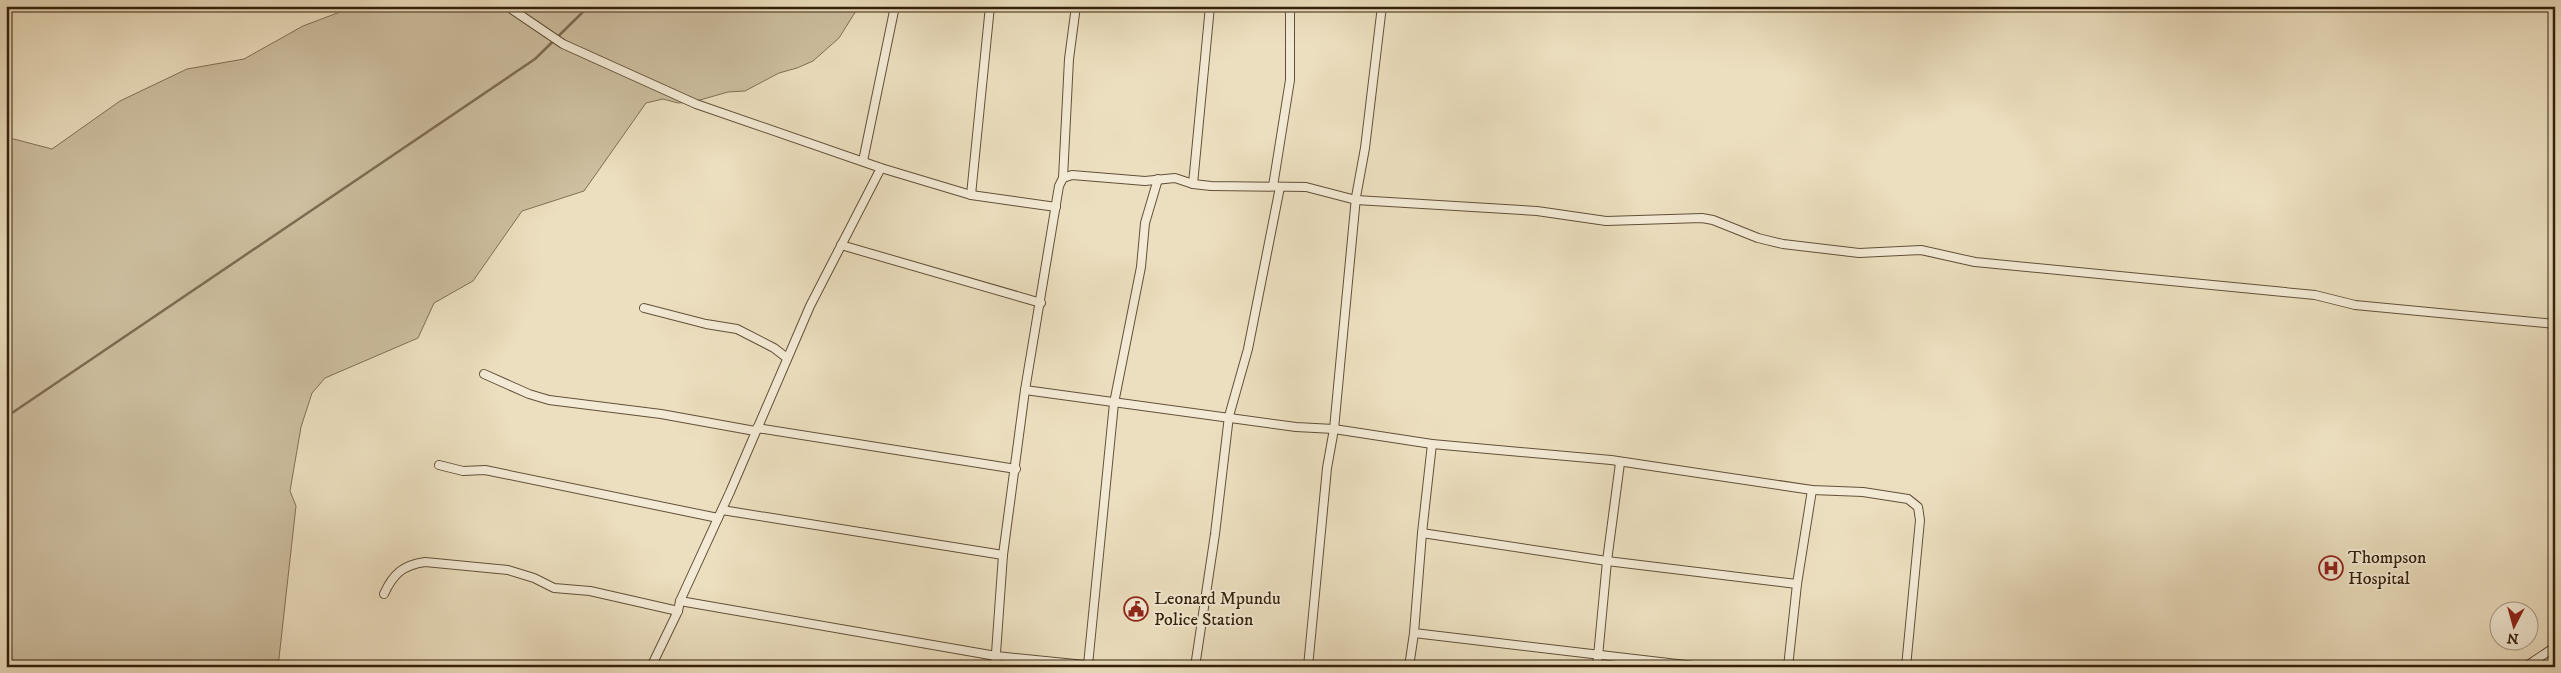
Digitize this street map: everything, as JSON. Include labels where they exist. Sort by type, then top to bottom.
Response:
[{"type":"street","points":[[507,6],[563,44],[696,104],[863,160],[881,168],[971,195],[1056,207]]},
{"type":"street","points":[[863,160],[895,6]]},
{"type":"street","points":[[971,195],[990,6]]},
{"type":"street","points":[[995,667],[1003,555],[1016,469],[1025,390],[1056,207],[1063,178],[1069,59],[1076,6]]},
{"type":"street","points":[[1193,184],[1210,6]]},
{"type":"street","points":[[1195,667],[1215,534],[1229,416],[1248,349],[1276,186],[1290,80],[1290,6]]},
{"type":"street","points":[[1308,667],[1327,468],[1334,429],[1356,200],[1365,148],[1382,6]]},
{"type":"street","points":[[651,667],[678,611],[680,601],[720,514],[787,358],[881,168]]},
{"type":"street","points":[[1063,178],[1072,175],[1145,181],[1158,178],[1175,178],[1193,184],[1306,187],[1356,200],[1537,211],[1606,221],[1702,218],[1758,238],[1783,244],[1859,253],[1921,250],[1975,262],[2315,295],[2355,305],[2555,324]]},
{"type":"street","points":[[1088,665],[1114,403],[1141,267],[1145,223],[1158,178]]},
{"type":"street","points":[[842,245],[1041,303]]},
{"type":"street","points":[[644,308],[706,324],[737,329],[774,348],[787,358]]},
{"type":"street","points":[[484,374],[529,394],[549,400],[661,414],[1016,469]]},
{"type":"street","points":[[1025,390],[1114,403],[1229,416],[1296,427],[1334,429],[1432,444],[1611,460],[1620,463],[1812,490],[1863,492],[1908,499],[1918,508],[1920,520],[1906,667]]},
{"type":"street","points":[[1409,667],[1432,444]]},
{"type":"street","points":[[1597,667],[1607,560],[1620,463]]},
{"type":"street","points":[[438,465],[462,471],[485,470],[720,514],[1003,555]]},
{"type":"street","points":[[1788,667],[1797,584],[1812,490]]},
{"type":"street","points":[[1422,533],[1607,560],[1797,584]]},
{"type":"street","points":[[384,594],[396,572],[414,563],[426,562],[508,570],[534,578],[554,588],[590,591],[678,611]]},
{"type":"street","points":[[680,601],[996,656],[1105,667]]},
{"type":"street","points":[[1414,633],[1598,653],[1703,667]]},
{"type":"street","points":[[2525,667],[2555,648]]},
{"type":"shaded area","points":[[345,6],[859,6],[839,38],[813,61],[779,73],[745,91],[728,92],[693,102],[678,103],[663,99],[646,103],[584,191],[522,211],[473,281],[434,303],[418,338],[325,378],[312,393],[301,427],[290,491],[296,506],[278,667],[6,667],[6,137],[52,149],[120,101],[187,69],[244,59],[303,26],[340,12]]},
{"type":"waterway","points":[[6,417],[535,59],[589,6]]},
{"type":"place","name":"Thompson Hospital","points":[[2331,568]]},
{"type":"place","name":"Leonard Mpundu Police Station","points":[[1136,609]]}]
